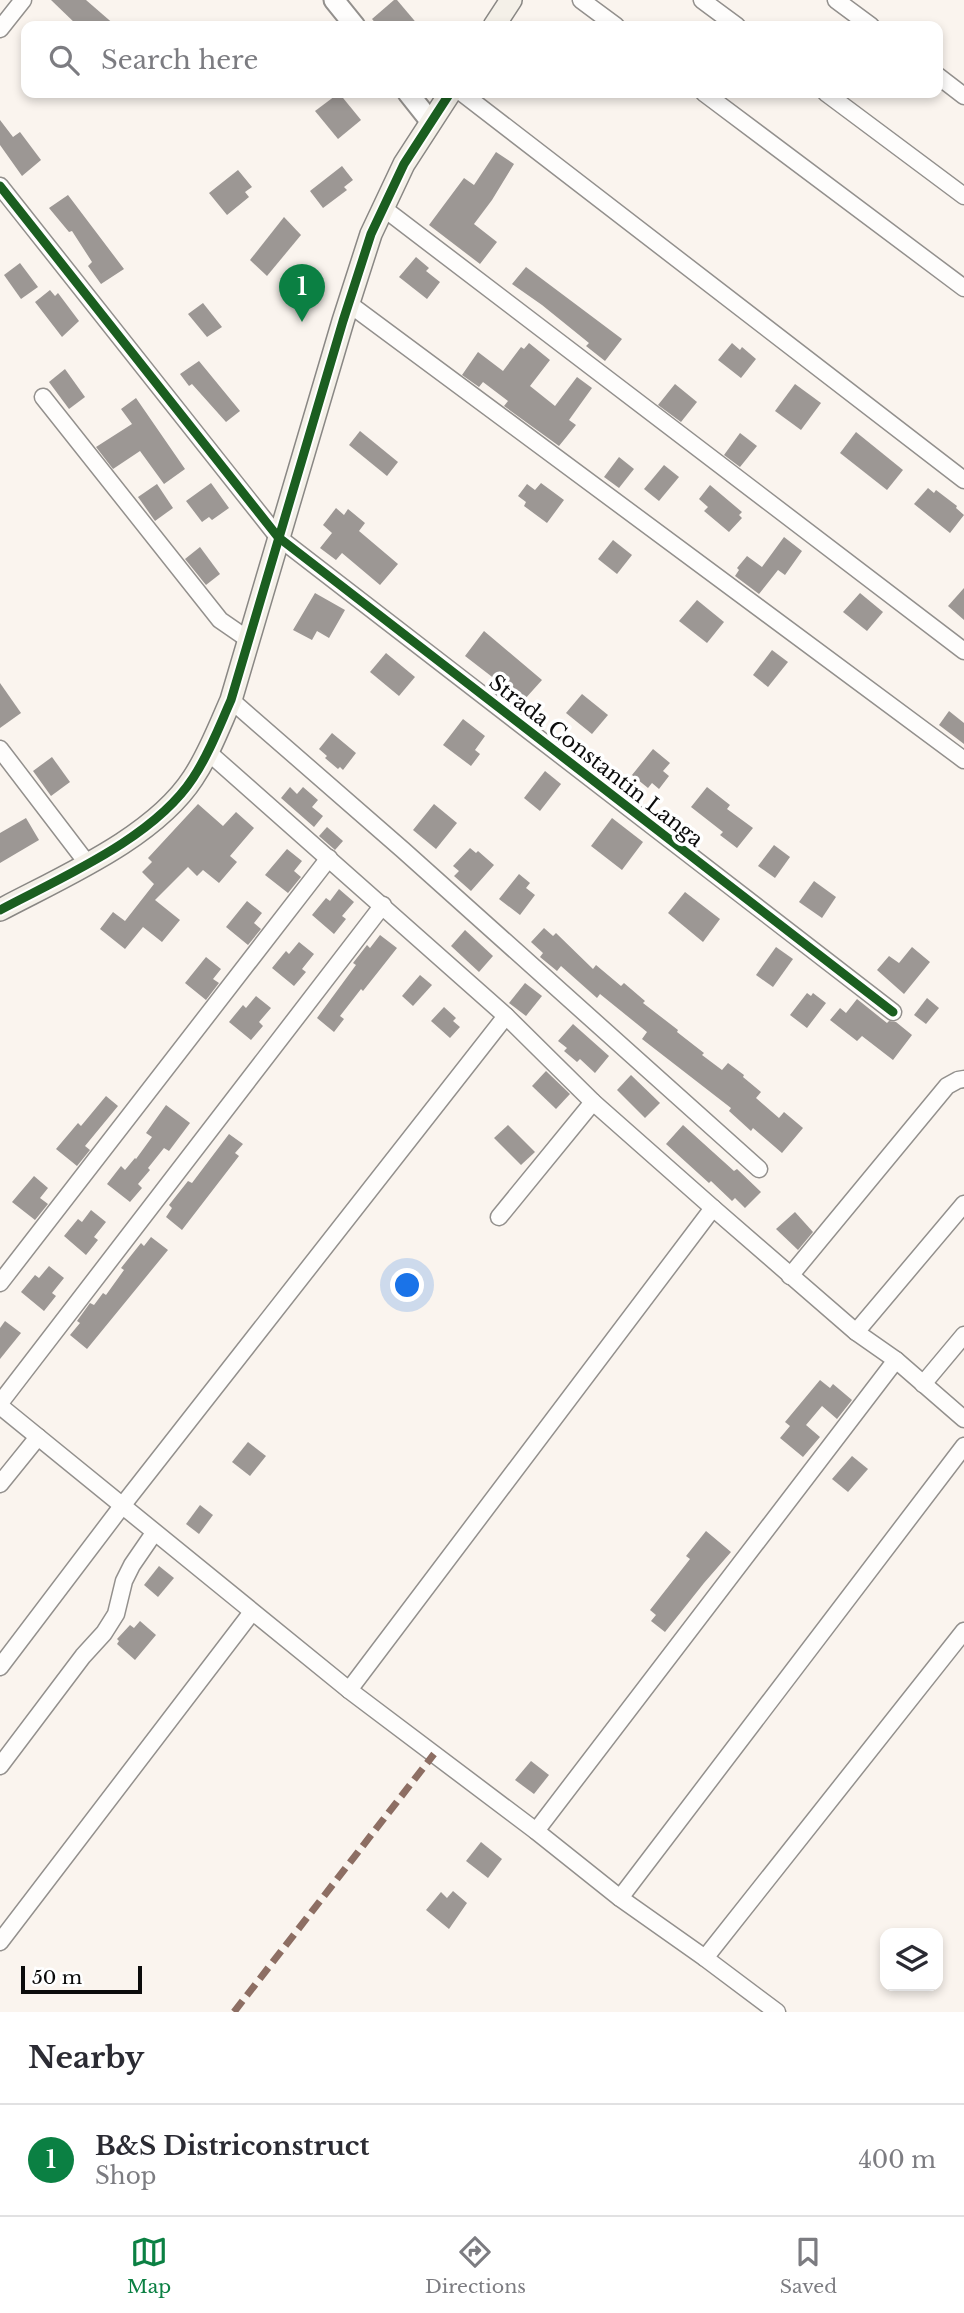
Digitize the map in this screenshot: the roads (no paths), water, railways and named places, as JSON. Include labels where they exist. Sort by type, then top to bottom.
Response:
[{"type":"main road","points":[[497,21],[512,0]]},
{"type":"main road","points":[[0,910],[130,837],[168,807],[192,780],[208,752],[230,700],[371,234],[404,164],[447,98]]},
{"type":"street","points":[[0,29],[23,0]]},
{"type":"street","points":[[334,0],[351,21]]},
{"type":"street","points":[[581,0],[609,21]]},
{"type":"street","points":[[702,0],[730,21]]},
{"type":"street","points":[[836,0],[864,21]]},
{"type":"street","points":[[943,80],[964,96]]},
{"type":"street","points":[[412,98],[431,121]]},
{"type":"street","points":[[468,98],[964,480]]},
{"type":"street","points":[[711,98],[964,288]]},
{"type":"street","points":[[833,98],[964,195]]},
{"type":"street","name":"Strada Constantin Langa","points":[[0,186],[278,537],[893,1012]]},
{"type":"street","points":[[383,207],[964,651]]},
{"type":"street","points":[[348,303],[964,760]]},
{"type":"street","points":[[43,397],[220,620],[249,639]]},
{"type":"street","points":[[230,700],[759,1169]]},
{"type":"street","points":[[0,749],[87,863]]},
{"type":"street","points":[[208,752],[383,905],[506,1016],[593,1102],[790,1276],[856,1332],[896,1360],[964,1419]]},
{"type":"street","points":[[0,1283],[329,858]]},
{"type":"street","points":[[383,905],[0,1404],[349,1690],[620,1898],[777,2012]]},
{"type":"street","points":[[0,1667],[122,1506],[506,1016]]},
{"type":"street","points":[[790,1276],[947,1086],[964,1079]]},
{"type":"street","points":[[499,1217],[593,1102]]},
{"type":"street","points":[[856,1332],[964,1203]]},
{"type":"street","points":[[349,1690],[713,1208]]},
{"type":"street","points":[[923,1384],[964,1335]]},
{"type":"street","points":[[536,1831],[896,1360]]},
{"type":"street","points":[[0,1484],[38,1437]]},
{"type":"street","points":[[620,1898],[964,1446]]},
{"type":"street","points":[[0,1766],[83,1656],[104,1633],[116,1614],[124,1581],[132,1565],[155,1533]]},
{"type":"street","points":[[0,1942],[252,1612]]},
{"type":"street","points":[[705,1958],[964,1631]]},
{"type":"place","name":"B&S Districonstruct","points":[[302,322]]}]
